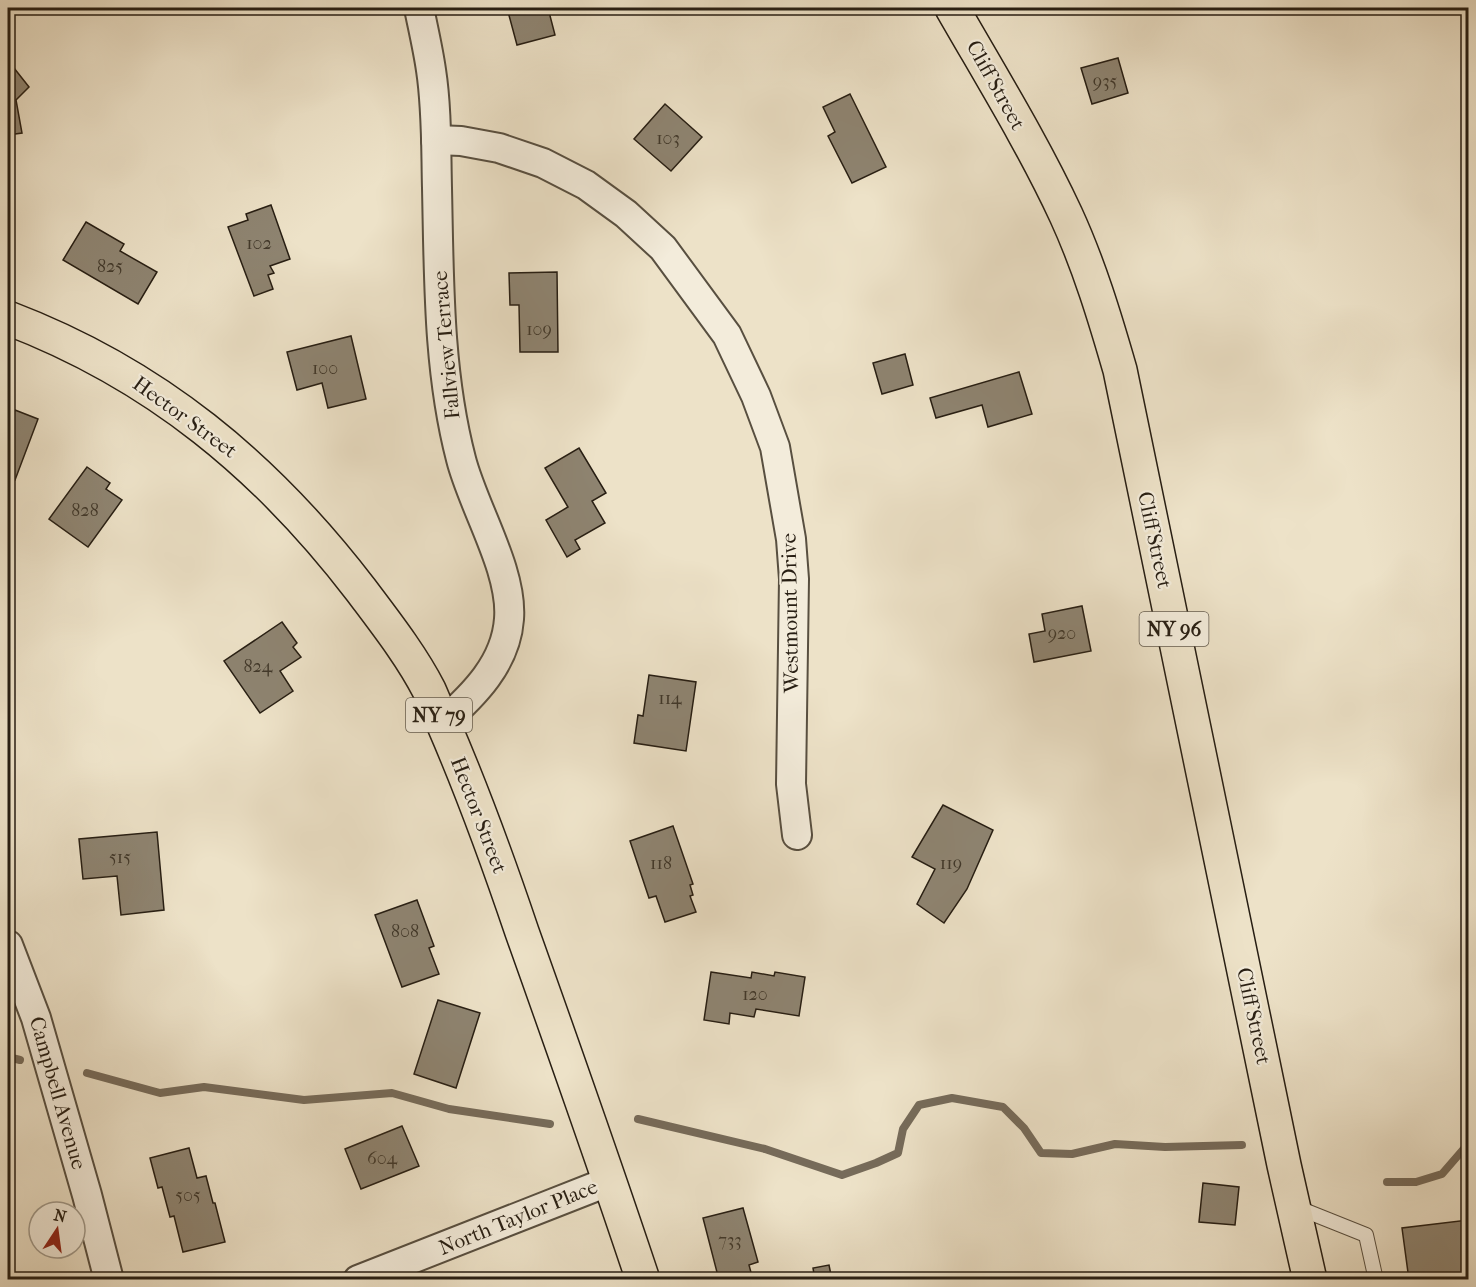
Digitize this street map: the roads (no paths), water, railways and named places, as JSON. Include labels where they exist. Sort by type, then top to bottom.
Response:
[{"type":"main road","name":"Cliff Street","points":[[952,8],[1040,162],[1067,216],[1102,309],[1120,370],[1310,1280]]},
{"type":"main road","name":"Hector Street","points":[[8,318],[89,353],[148,387],[201,425],[244,461],[286,502],[329,549],[387,624],[428,689],[479,810],[643,1280]]},
{"type":"street","name":"Fallview Terrace","points":[[419,8],[431,71],[436,140],[439,276],[449,407],[462,462],[509,597],[505,645],[496,662],[464,704],[442,723]]},
{"type":"street","name":"Westmount Drive","points":[[436,140],[461,141],[499,148],[543,163],[586,185],[626,214],[663,248],[727,335],[756,396],[775,447],[791,539],[794,579],[791,784],[797,835]]},
{"type":"street","name":"Campbell Avenue","points":[[8,945],[36,1018],[109,1280]]},
{"type":"street","name":"North Taylor Place","points":[[358,1280],[610,1181]]},
{"type":"lane","points":[[1294,1206],[1366,1235],[1376,1280]]},
{"type":"waterway","points":[[8,1057],[20,1060]]},
{"type":"waterway","points":[[87,1073],[160,1093],[204,1087],[304,1100],[392,1093],[449,1109],[550,1124]]},
{"type":"waterway","points":[[638,1119],[765,1149],[842,1175],[898,1153],[903,1129],[919,1105],[952,1098],[1003,1107],[1024,1128],[1041,1153],[1072,1154],[1115,1144],[1165,1147],[1242,1145]]},
{"type":"waterway","points":[[1387,1182],[1416,1182],[1442,1174],[1468,1144]]}]
